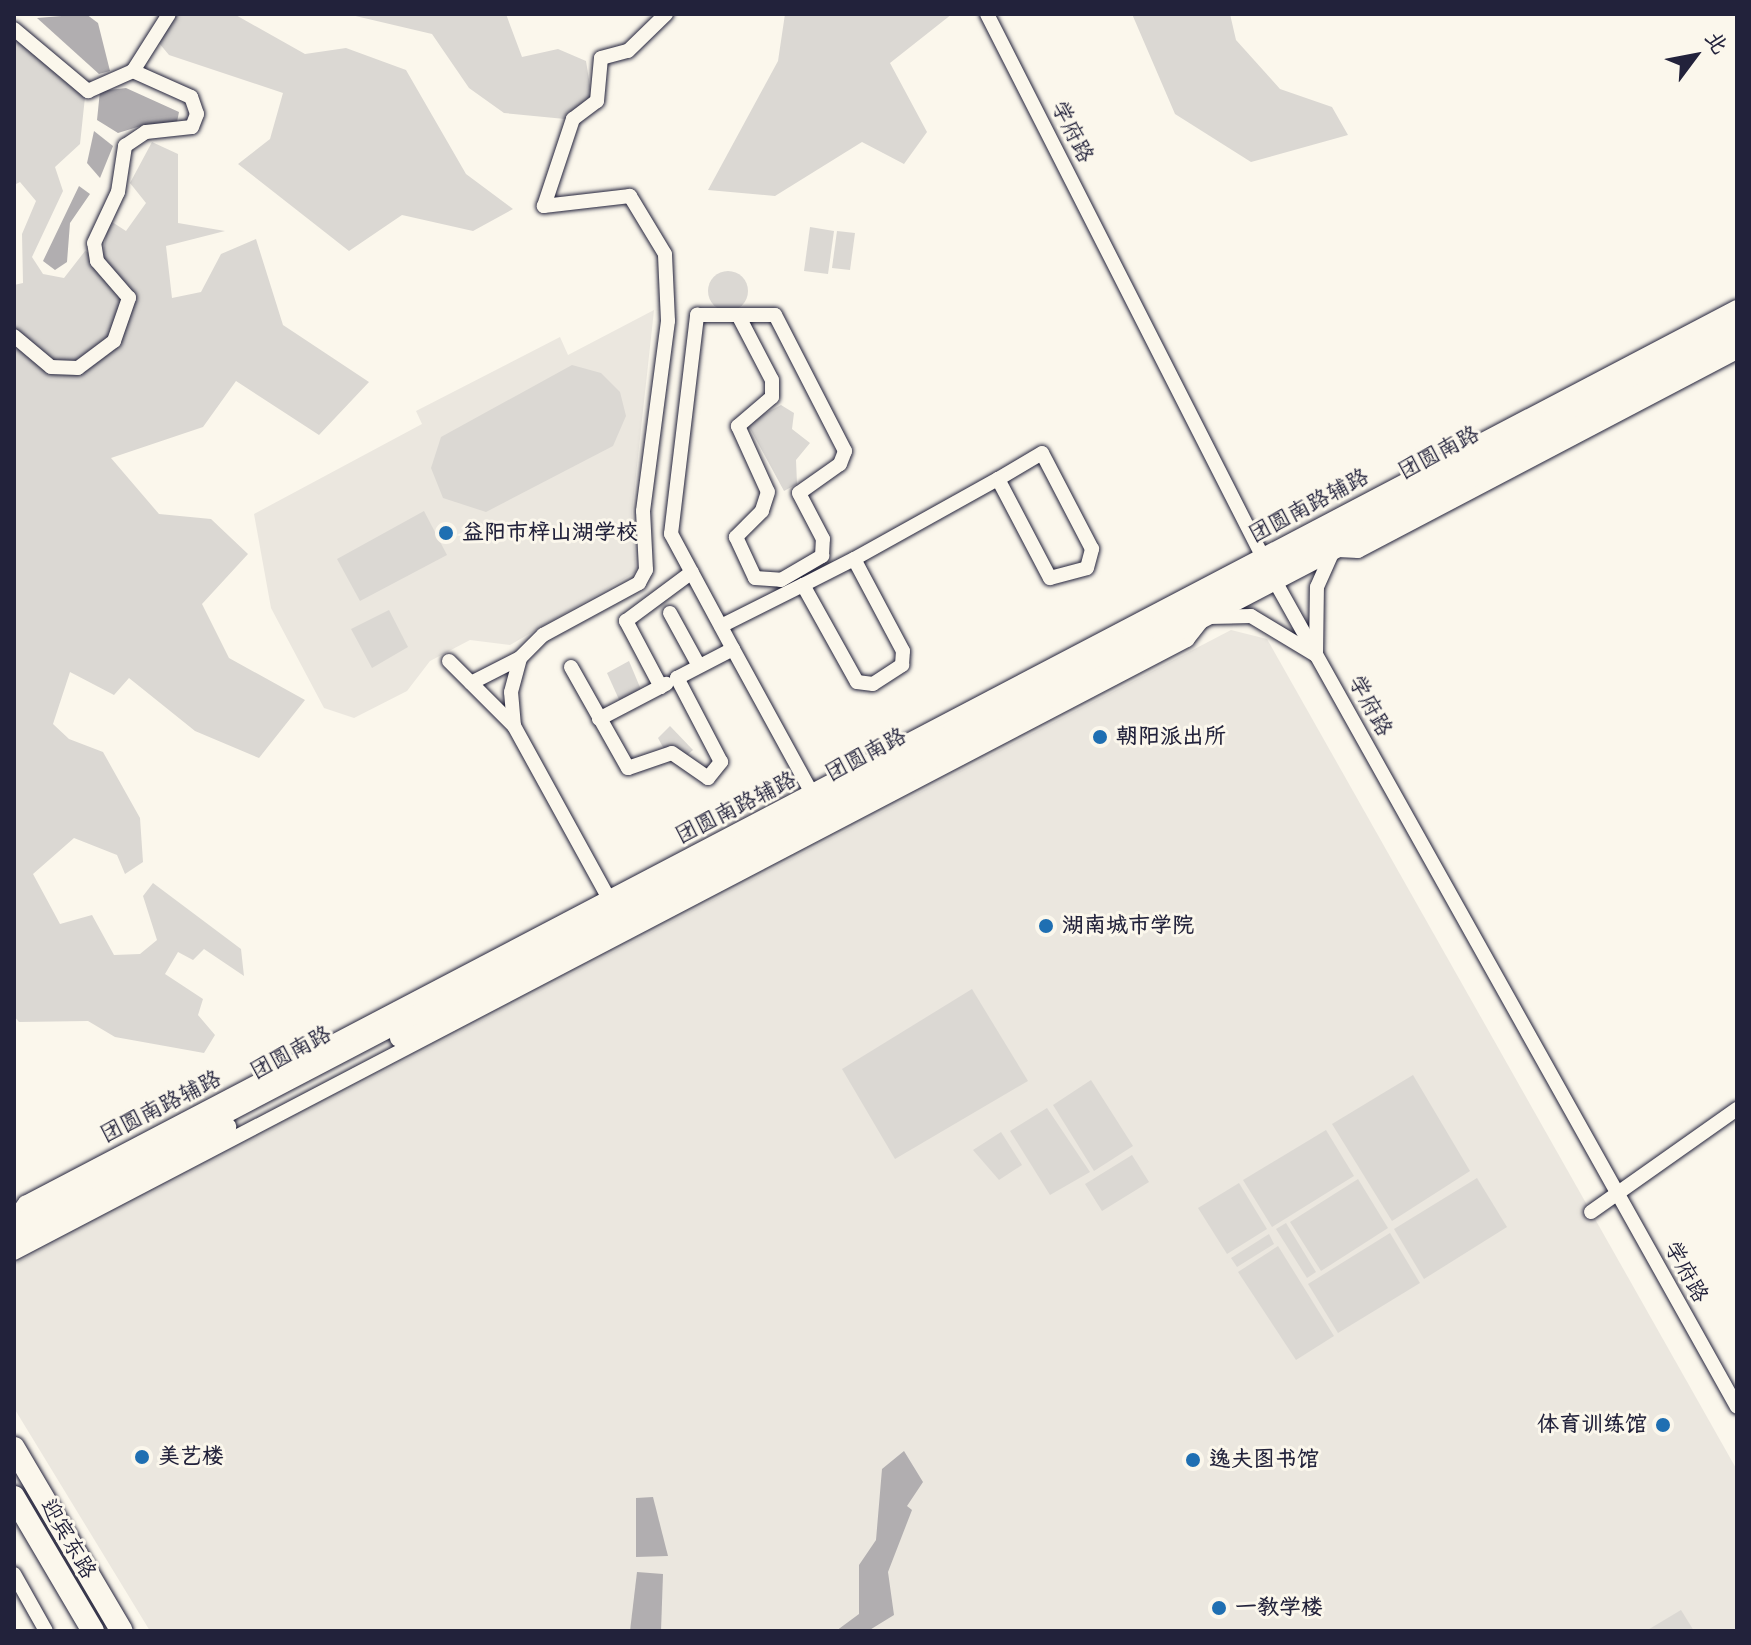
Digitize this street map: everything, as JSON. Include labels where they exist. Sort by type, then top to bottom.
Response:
[{"type":"highway","name":"迎宾东路","points":[[14,1448],[122,1631]]},
{"type":"highway","name":"迎宾东路","points":[[14,1497],[93,1631]]},
{"type":"main road","name":"团圆南路","points":[[14,1225],[612,904],[1269,569],[1737,322]]},
{"type":"main road","name":"团圆南路","points":[[14,1241],[1205,618],[1269,569],[1335,552],[1737,340]]},
{"type":"street","points":[[14,29],[88,91],[133,71],[169,14]]},
{"type":"street","points":[[471,683],[520,658],[543,635],[639,583],[646,570],[643,511],[668,321],[665,254],[630,196],[544,206],[573,119],[597,101],[601,58],[628,51],[666,14]]},
{"type":"street","name":"学府路","points":[[987,14],[1269,569],[1737,1407]]},
{"type":"street","points":[[14,336],[51,367],[78,368],[114,341],[129,298],[97,261],[94,243],[118,192],[125,146],[146,132],[192,127],[197,114],[191,97],[133,71]]},
{"type":"street","name":"团圆南路辅路","points":[[1269,569],[1737,307]]},
{"type":"street","points":[[738,315],[774,388],[738,426],[768,492],[736,545],[755,578],[768,583],[822,556],[823,539],[799,493],[840,464],[845,451],[775,315],[738,315],[697,315],[672,500],[671,534],[816,800]]},
{"type":"street","points":[[1316,655],[1317,587],[1335,552],[1358,551],[1737,352]]},
{"type":"street","points":[[721,626],[854,559],[1042,453],[1092,549],[1087,568],[1050,578],[998,479]]},
{"type":"street","points":[[803,585],[851,674],[873,684],[905,659],[854,559]]},
{"type":"street","points":[[661,687],[626,621],[692,572]]},
{"type":"street","points":[[670,613],[699,666]]},
{"type":"street","points":[[14,1253],[1187,640],[1205,618],[1251,616],[1316,655]]},
{"type":"street","points":[[599,719],[733,649]]},
{"type":"street","points":[[514,726],[511,692],[520,658]]},
{"type":"street","points":[[449,661],[514,726],[612,904]]},
{"type":"street","points":[[571,667],[628,768],[672,753],[701,778],[715,775],[721,762],[677,678]]},
{"type":"street","name":"团圆南路辅路","points":[[14,1218],[25,1203],[612,904]]},
{"type":"street","points":[[1591,1212],[1616,1190],[1737,1109]]},
{"type":"street","points":[[14,1574],[46,1631]]},
{"type":"shaded area","points":[[86,14],[98,23],[110,71],[99,74],[37,18]]},
{"type":"shaded area","points":[[155,14],[234,14],[305,54],[346,48],[406,70],[466,174],[513,209],[473,231],[402,215],[349,251],[238,164],[270,139],[283,93],[169,55],[159,43],[169,27]]},
{"type":"shaded area","points":[[347,14],[506,14],[522,57],[558,49],[586,61],[592,98],[565,119],[504,113],[469,88],[432,34]]},
{"type":"shaded area","points":[[785,14],[952,14],[890,63],[927,132],[904,164],[862,142],[775,196],[708,190],[778,61]]},
{"type":"shaded area","points":[[1132,14],[1230,14],[1236,40],[1280,89],[1332,107],[1348,135],[1251,162],[1175,114]]},
{"type":"shaded area","points":[[14,26],[85,97],[80,144],[55,167],[63,191],[32,257],[43,274],[64,278],[85,251],[102,258],[109,220],[126,231],[146,203],[130,183],[152,142],[178,154],[178,223],[225,231],[166,246],[172,298],[201,292],[221,254],[256,239],[283,325],[369,382],[319,435],[236,381],[203,427],[111,458],[159,514],[211,519],[248,554],[202,604],[229,658],[305,700],[259,758],[195,731],[129,678],[114,695],[70,672],[53,724],[69,739],[103,752],[140,818],[143,862],[125,874],[117,855],[74,838],[33,874],[60,924],[92,915],[114,955],[140,954],[157,940],[143,896],[153,883],[241,949],[244,976],[204,949],[193,960],[178,952],[165,974],[203,999],[198,1015],[215,1035],[204,1053],[115,1037],[88,1021],[19,1022],[14,1016],[14,285],[23,283],[22,234],[36,201],[20,182],[14,185]]},
{"type":"shaded area","points":[[126,88],[179,112],[177,122],[166,131],[144,125],[118,133],[97,120],[100,91]]},
{"type":"shaded area","points":[[94,131],[113,146],[100,178],[87,163]]},
{"type":"shaded area","points":[[79,186],[90,194],[70,223],[67,262],[55,270],[43,261]]},
{"type":"shaded area","points":[[810,227],[834,231],[828,274],[804,271]]},
{"type":"shaded area","points":[[837,231],[855,233],[850,270],[832,268]]},
{"type":"shaded area","points":[[728,271],[742,277],[748,291],[742,305],[728,311],[714,305],[708,291],[714,277]]},
{"type":"shaded area","name":"益阳市梓山湖学校","points":[[654,310],[632,512],[636,572],[510,645],[470,640],[430,661],[407,691],[354,718],[324,708],[271,608],[254,514],[422,424],[416,411],[560,337],[568,355]]},
{"type":"shaded area","points":[[572,365],[601,373],[620,392],[626,416],[613,446],[486,512],[443,498],[431,468],[441,437]]},
{"type":"shaded area","points":[[781,405],[794,413],[792,429],[810,443],[796,460],[797,484],[784,491],[747,423]]},
{"type":"shaded area","points":[[424,511],[447,555],[360,601],[337,559]]},
{"type":"shaded area","points":[[389,610],[408,647],[372,668],[351,629]]},
{"type":"shaded area","name":"湖南城市学院","points":[[1231,630],[1267,639],[1737,1470],[1737,1631],[150,1631],[14,1408],[14,1264]]},
{"type":"shaded area","points":[[629,661],[642,692],[621,704],[607,673]]},
{"type":"shaded area","points":[[670,726],[693,750],[686,756],[665,751],[658,738]]},
{"type":"shaded area","points":[[972,989],[1028,1081],[895,1159],[842,1069]]},
{"type":"shaded area","points":[[1413,1075],[1470,1171],[1392,1221],[1332,1124]]},
{"type":"shaded area","points":[[1091,1080],[1133,1146],[1094,1171],[1053,1105]]},
{"type":"shaded area","points":[[1047,1108],[1090,1172],[1050,1195],[1010,1131]]},
{"type":"shaded area","points":[[1326,1130],[1354,1176],[1272,1227],[1243,1180]]},
{"type":"shaded area","points":[[1001,1132],[1022,1165],[999,1180],[973,1150]]},
{"type":"shaded area","points":[[1132,1155],[1149,1182],[1102,1211],[1085,1184]]},
{"type":"shaded area","points":[[1477,1178],[1507,1227],[1424,1279],[1394,1229]]},
{"type":"shaded area","points":[[1358,1179],[1388,1228],[1321,1271],[1290,1222]]},
{"type":"shaded area","points":[[1239,1183],[1267,1229],[1227,1254],[1198,1208]]},
{"type":"shaded area","points":[[1286,1223],[1316,1272],[1307,1278],[1276,1229]]},
{"type":"shaded area","points":[[1390,1233],[1420,1283],[1338,1333],[1308,1284]]},
{"type":"shaded area","points":[[1269,1234],[1274,1244],[1237,1267],[1231,1258]]},
{"type":"shaded area","points":[[1278,1246],[1334,1336],[1296,1360],[1238,1272]]},
{"type":"shaded area","points":[[904,1451],[923,1482],[907,1506],[912,1510],[888,1572],[894,1615],[868,1631],[836,1631],[859,1614],[859,1565],[876,1540],[882,1469]]},
{"type":"shaded area","points":[[653,1497],[668,1556],[636,1557],[636,1498]]},
{"type":"shaded area","points":[[637,1572],[663,1574],[661,1631],[630,1631]]},
{"type":"shaded area","points":[[1681,1610],[1694,1631],[1646,1631]]},
{"type":"place","name":"益阳市梓山湖学校","points":[[446,533]]},
{"type":"place","name":"朝阳派出所","points":[[1100,737]]},
{"type":"place","name":"湖南城市学院","points":[[1046,926]]},
{"type":"place","name":"体育训练馆","points":[[1663,1425]]},
{"type":"place","name":"美艺楼","points":[[142,1457]]},
{"type":"place","name":"逸夫图书馆","points":[[1193,1460]]},
{"type":"place","name":"一教学楼","points":[[1219,1608]]}]
